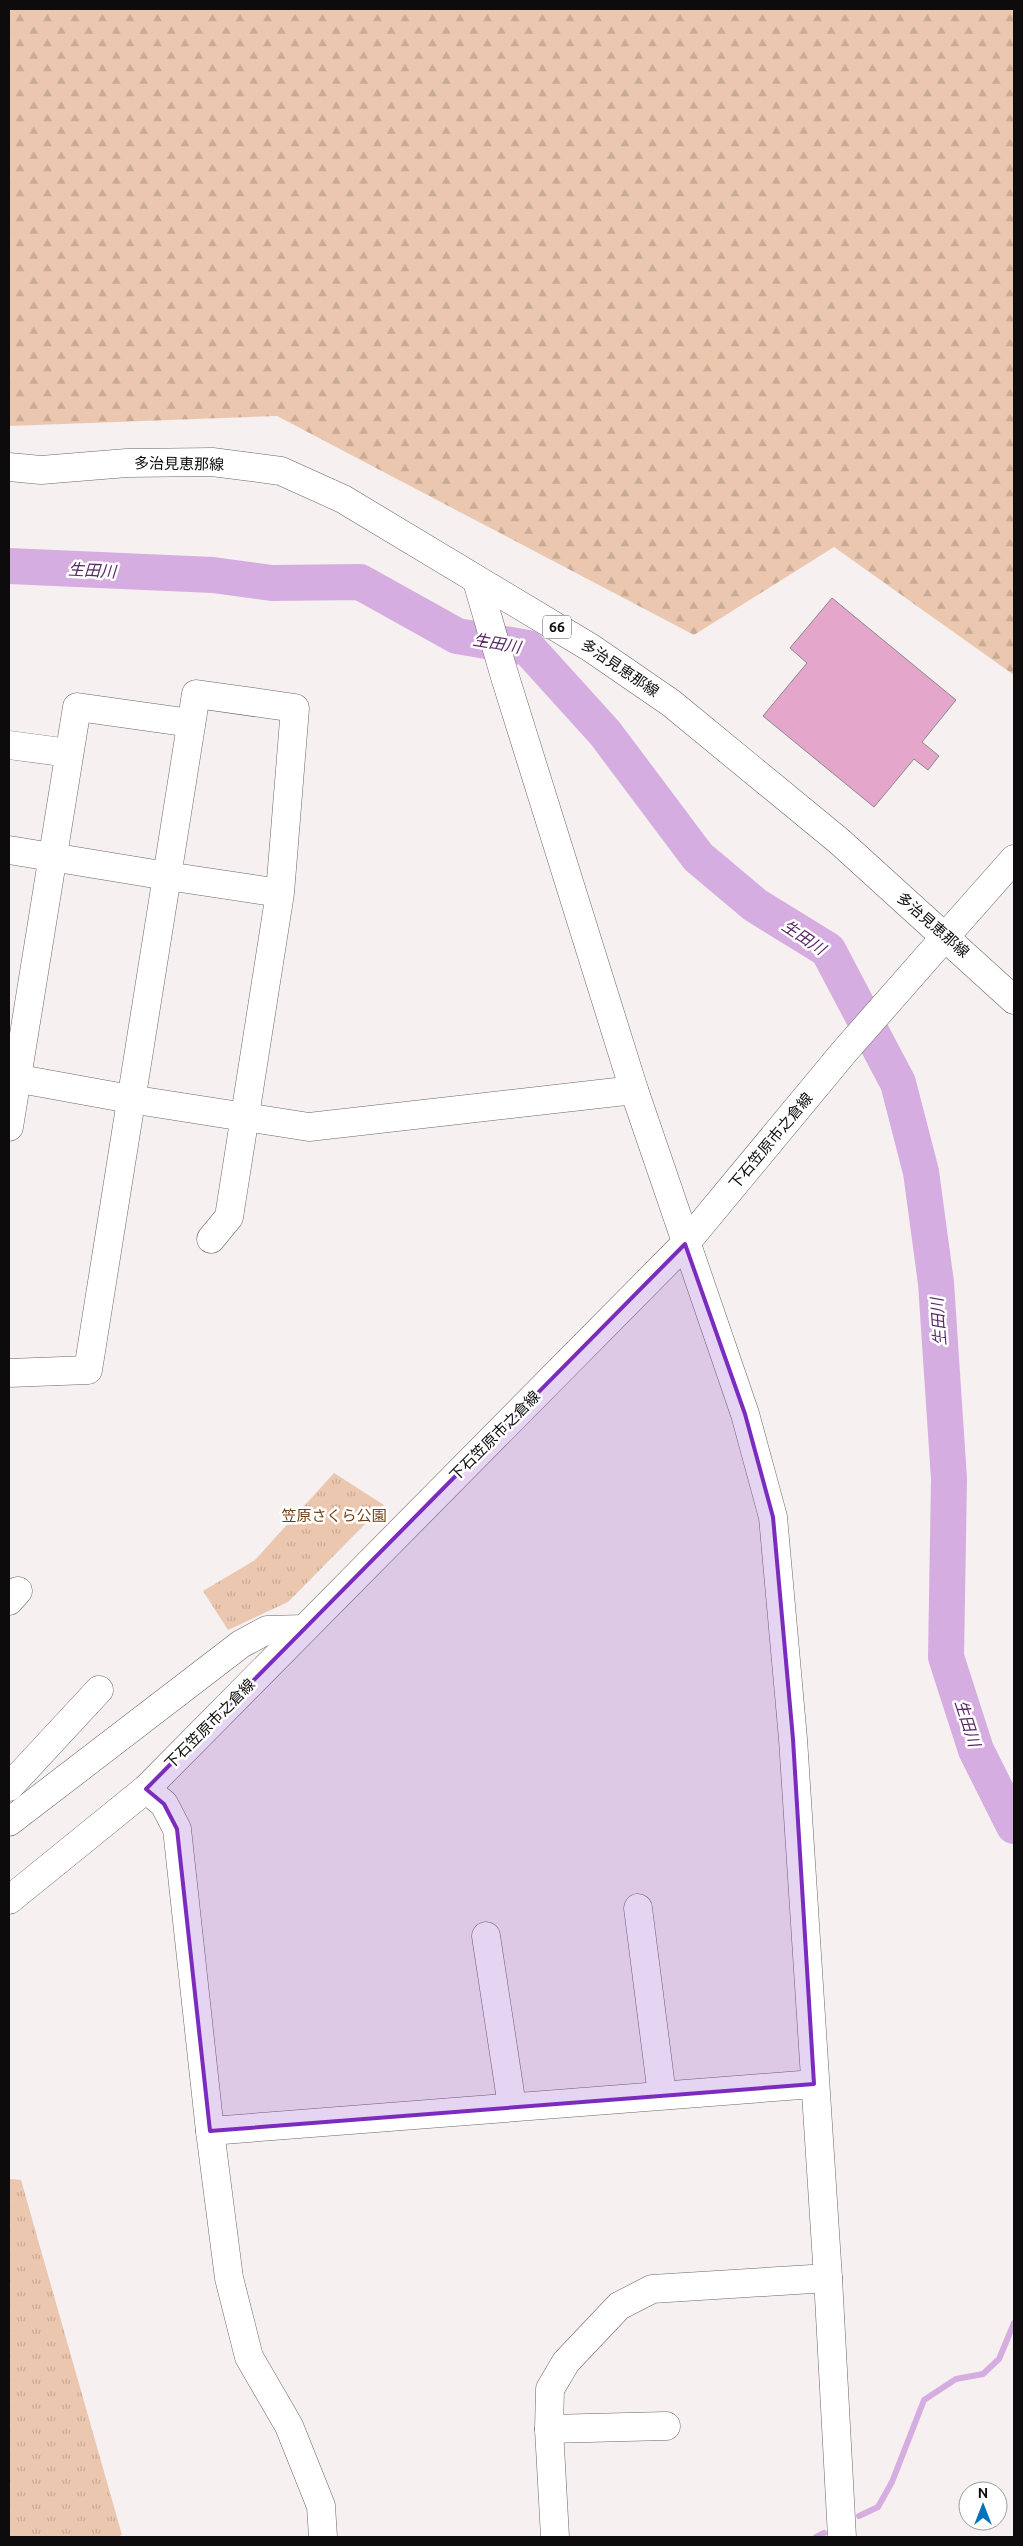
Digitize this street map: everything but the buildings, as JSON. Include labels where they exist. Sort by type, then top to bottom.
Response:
[{"type":"street","name":"多治見恵那線","points":[[9,467],[41,470],[127,463],[212,462],[281,471],[343,499],[591,648],[672,703],[839,841],[1014,1000]]},
{"type":"street","points":[[477,581],[486,616],[634,1090],[685,1244],[745,1414],[773,1517],[793,1739],[828,2278],[842,2537]]},
{"type":"street","points":[[9,1373],[88,1370],[196,694],[295,708],[280,892],[229,1217],[211,1240]]},
{"type":"street","points":[[9,1127],[13,1078],[76,707],[190,724]]},
{"type":"street","points":[[9,745],[69,753]]},
{"type":"street","points":[[9,850],[280,892]]},
{"type":"street","name":"下石笠原市之倉線","points":[[9,1900],[146,1789],[685,1244],[844,1052],[1014,858]]},
{"type":"street","points":[[13,1078],[130,1099],[309,1127],[333,1126],[634,1090]]},
{"type":"street","points":[[9,1822],[241,1644],[267,1630],[304,1629]]},
{"type":"street","points":[[9,1787],[99,1690]]},
{"type":"street","points":[[146,1789],[164,1804],[178,1829],[210,2131],[229,2278],[249,2357],[289,2426],[321,2506],[323,2537]]},
{"type":"street","points":[[638,1908],[662,2095]]},
{"type":"street","points":[[486,1936],[512,2106]]},
{"type":"street","points":[[210,2131],[814,2084]]},
{"type":"street","points":[[555,2537],[549,2429],[550,2389],[566,2362],[619,2306],[652,2289],[828,2278]]},
{"type":"street","points":[[549,2429],[666,2426]]},
{"type":"highlighted area","points":[[685,1244],[745,1414],[773,1517],[793,1739],[814,2084],[210,2131],[177,1829],[164,1804],[146,1789]]},
{"type":"green space","points":[[9,9],[1014,9],[1014,675],[834,547],[694,635],[277,416],[9,426]]},
{"type":"green space","name":"笠原さくら公園","points":[[334,1473],[384,1505],[288,1602],[228,1630],[203,1591],[255,1560]]},
{"type":"green space","points":[[9,2179],[21,2180],[122,2535],[116,2537],[9,2537]]},
{"type":"waterway","name":"生田川","points":[[9,566],[213,575],[272,583],[360,582],[457,636],[528,648],[605,733],[698,857],[755,905],[828,950],[898,1083],[921,1172],[936,1283],[949,1479],[946,1657],[976,1750],[1014,1826]]},
{"type":"waterway","points":[[859,2516],[878,2507],[892,2482],[924,2400],[956,2379],[983,2374],[999,2359],[1014,2323]]},
{"type":"waterway","points":[[816,2537],[824,2533]]}]
